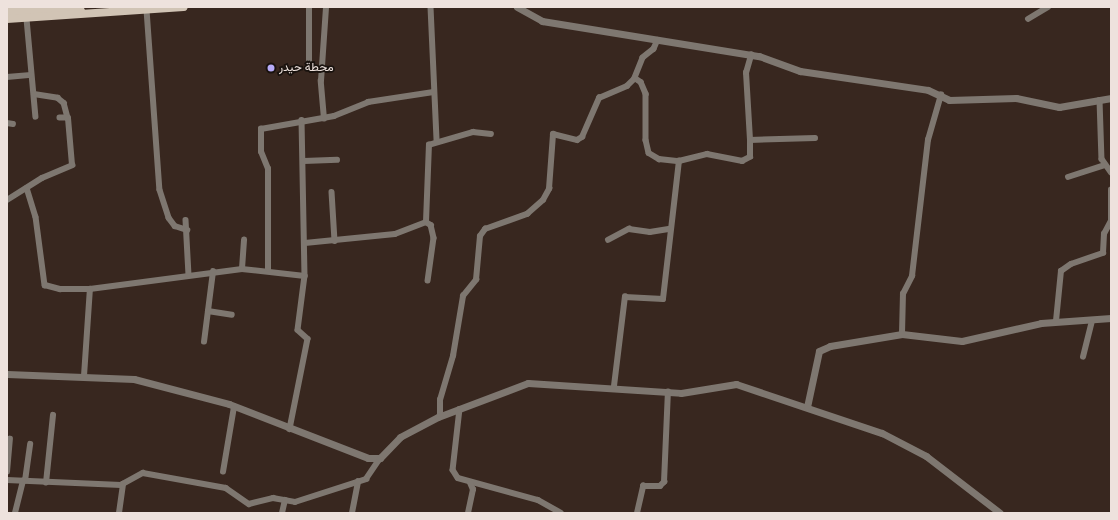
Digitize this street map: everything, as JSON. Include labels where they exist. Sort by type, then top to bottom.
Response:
[{"type":"main road","points":[[7,19],[27,13],[126,7]]},
{"type":"main road","points":[[7,12],[27,13],[147,10],[184,7]]},
{"type":"street","points":[[309,7],[309,68]]},
{"type":"street","points":[[324,119],[321,81],[326,7]]},
{"type":"street","points":[[431,7],[436,53],[433,92],[437,140]]},
{"type":"street","points":[[517,7],[536,19],[751,55],[800,71],[941,95],[957,101],[1016,98],[1059,107],[1111,98]]},
{"type":"street","points":[[1028,19],[1048,7]]},
{"type":"street","points":[[147,10],[160,190],[169,218],[175,226],[187,230]]},
{"type":"street","points":[[27,13],[31,75],[36,117]]},
{"type":"street","points":[[440,416],[440,400],[453,356],[463,296],[476,280],[480,236],[485,229],[527,214],[543,200],[549,189],[553,134],[577,140],[582,137],[599,98],[627,86],[635,78],[643,58],[654,49],[658,40]]},
{"type":"street","points":[[635,78],[642,82],[646,94],[649,153],[659,159],[679,161],[707,154],[742,160],[750,157],[746,73],[751,55]]},
{"type":"street","points":[[7,77],[31,75]]},
{"type":"street","points":[[268,269],[268,169],[261,152],[260,131],[263,127],[302,120],[324,119],[345,114],[368,102],[433,92]]},
{"type":"street","points":[[7,200],[42,178],[72,165],[68,118],[64,103],[58,98],[34,94]]},
{"type":"street","points":[[902,334],[903,294],[912,276],[928,140],[941,95]]},
{"type":"street","points":[[1100,100],[1104,166],[1111,172]]},
{"type":"street","points":[[60,118],[68,118]]},
{"type":"street","points":[[290,429],[308,339],[298,330],[306,276],[302,120]]},
{"type":"street","points":[[426,222],[427,148],[437,140],[473,132],[491,134]]},
{"type":"street","points":[[750,140],[814,138]]},
{"type":"street","points":[[304,161],[337,160]]},
{"type":"street","points":[[614,386],[624,299],[627,296],[663,299],[679,161]]},
{"type":"street","points":[[1068,177],[1104,166]]},
{"type":"street","points":[[27,188],[36,217],[46,285],[60,289],[90,288],[242,269],[268,269],[306,276]]},
{"type":"street","points":[[1056,321],[1061,272],[1071,264],[1104,253],[1104,234],[1111,221],[1111,190]]},
{"type":"street","points":[[332,192],[335,241]]},
{"type":"street","points":[[186,220],[190,275]]},
{"type":"street","points":[[306,243],[396,234],[426,222]]},
{"type":"street","points":[[426,222],[431,225],[434,238],[428,281]]},
{"type":"street","points":[[608,240],[629,229],[650,232],[670,229]]},
{"type":"street","points":[[242,269],[244,240]]},
{"type":"street","points":[[204,342],[213,272]]},
{"type":"street","points":[[84,376],[90,288]]},
{"type":"street","points":[[208,311],[232,315]]},
{"type":"street","points":[[807,407],[819,351],[837,344],[902,334],[962,341],[1056,321],[1092,321],[1111,318]]},
{"type":"street","points":[[1083,357],[1092,321]]},
{"type":"street","points":[[7,374],[134,379],[234,407],[356,455],[380,458]]},
{"type":"street","points":[[7,480],[46,483],[123,484],[143,473],[226,488],[249,504],[273,498],[296,502],[358,482],[371,474],[380,458],[400,437],[440,416],[528,383],[614,386],[668,392],[736,384],[882,433],[926,456],[1000,513]]},
{"type":"street","points":[[637,513],[643,486],[660,486],[664,482],[668,392]]},
{"type":"street","points":[[223,472],[234,407]]},
{"type":"street","points":[[460,409],[453,470],[458,478],[470,483],[538,500],[561,513]]},
{"type":"street","points":[[46,483],[53,415]]},
{"type":"street","points":[[7,472],[10,439]]},
{"type":"street","points":[[15,513],[24,481],[30,444]]},
{"type":"street","points":[[352,513],[358,482]]},
{"type":"street","points":[[468,513],[473,490],[470,483]]},
{"type":"street","points":[[120,513],[123,484]]},
{"type":"street","points":[[282,513],[285,500]]},
{"type":"place","name":"محطة حيدر","points":[[271,68]]}]
